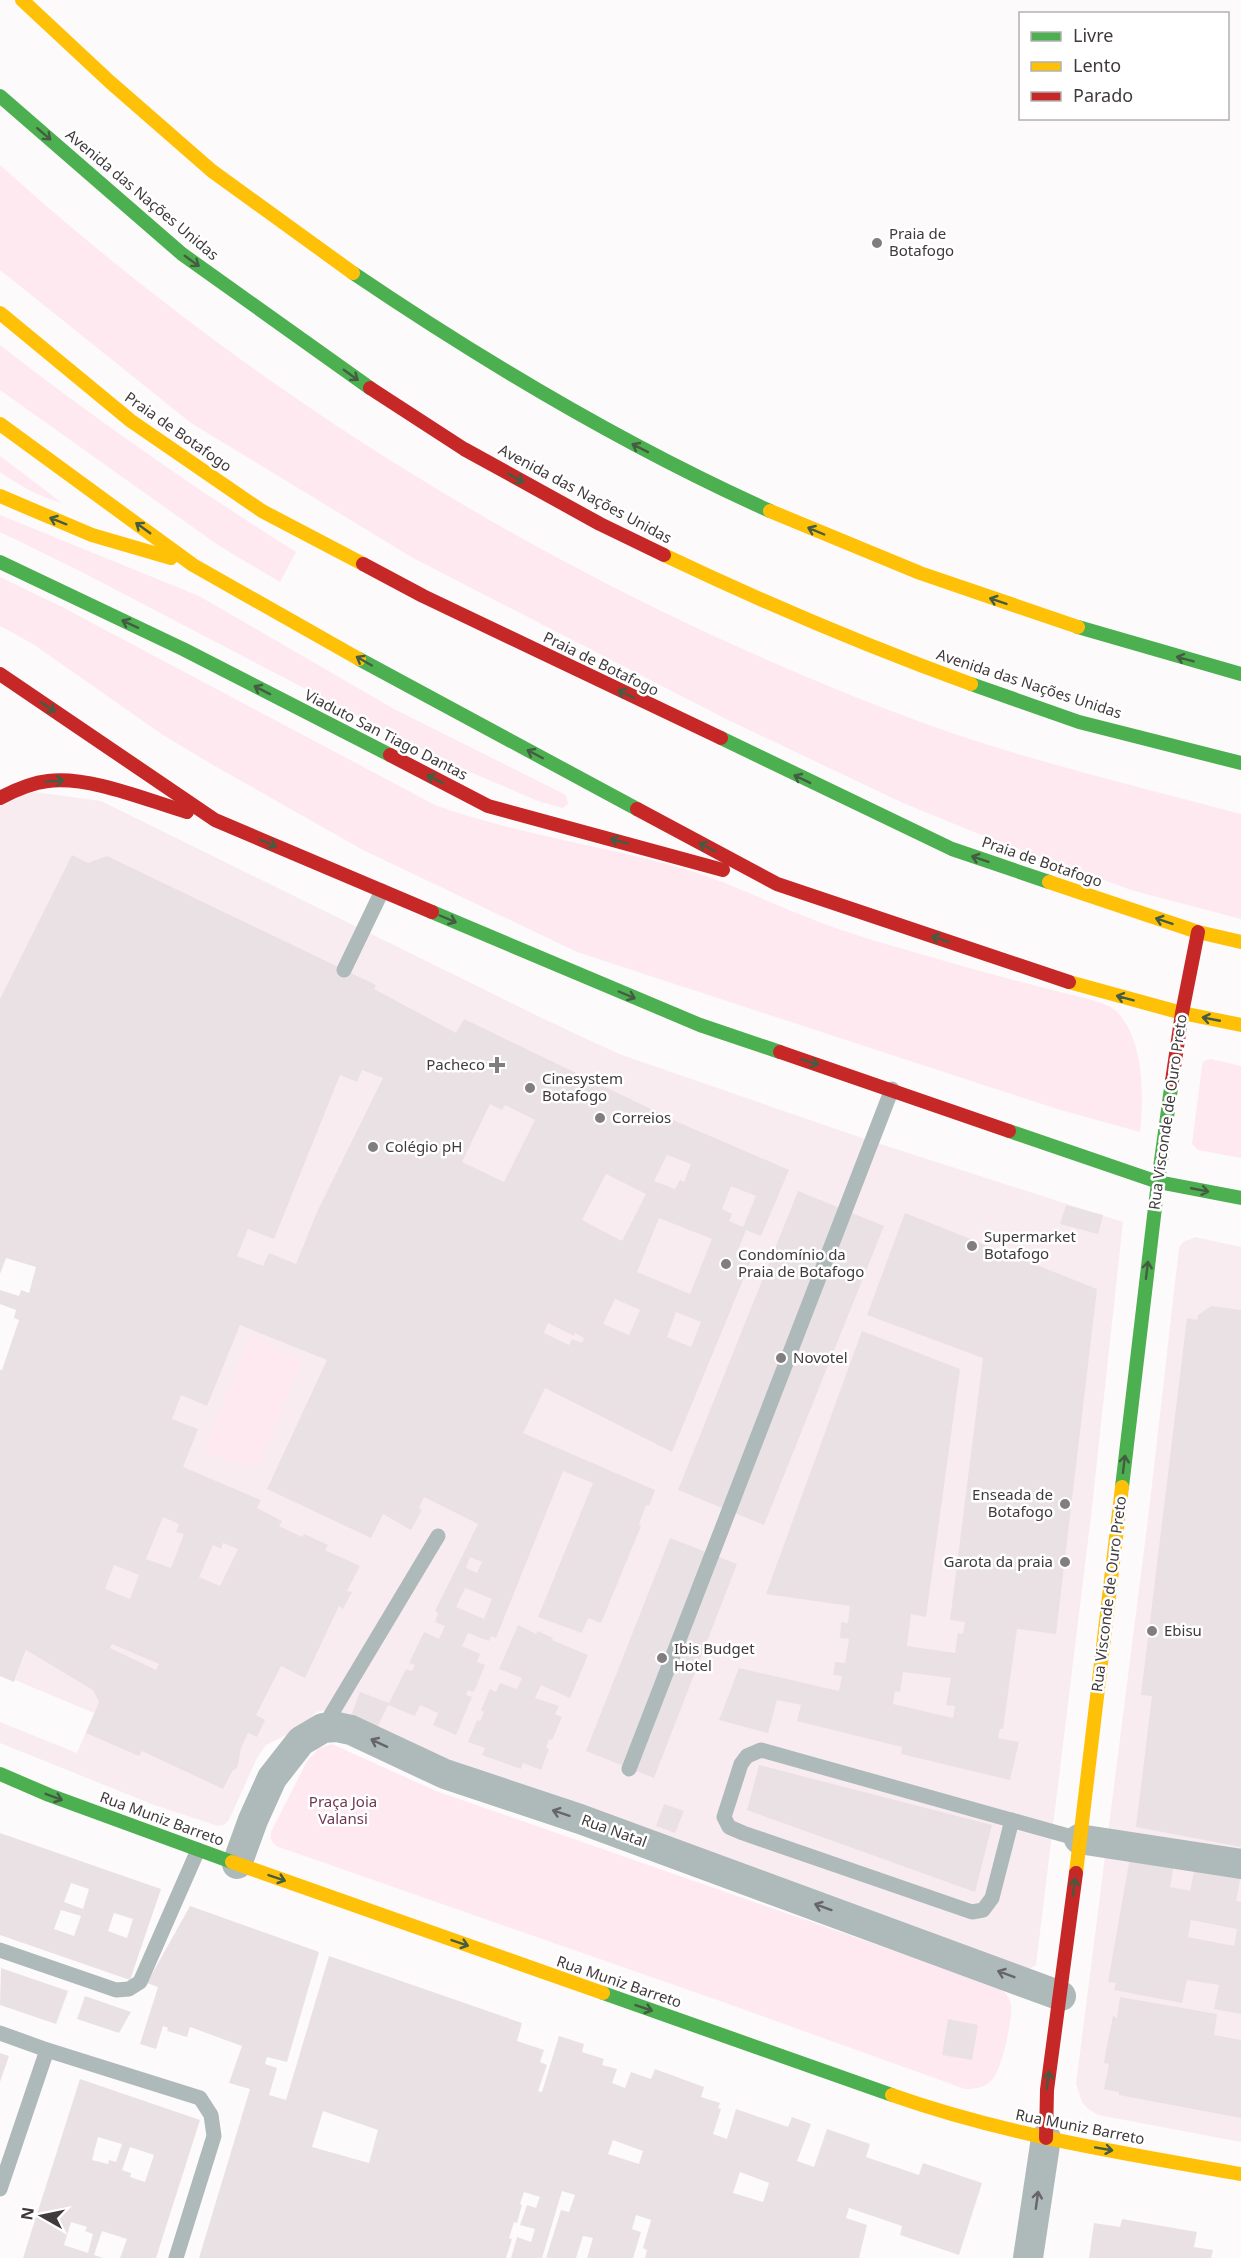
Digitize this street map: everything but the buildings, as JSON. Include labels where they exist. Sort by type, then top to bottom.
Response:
[{"type":"main road","points":[[22,0],[76,53],[202,163],[352,273],[461,344],[602,428],[735,496],[864,552],[998,602],[1134,645],[1241,674]]},
{"type":"main road","name":"Avenida das Nações Unidas","points":[[0,96],[182,254],[361,382],[464,449],[600,524],[748,595],[888,654],[1079,722],[1241,763]]},
{"type":"main road","name":"Praia de Botafogo","points":[[0,313],[131,421],[262,511],[423,596],[951,849],[1198,932],[1241,942]]},
{"type":"main road","points":[[0,424],[193,565],[383,672],[777,884],[1090,989],[1182,1013],[1241,1025]]},
{"type":"main road","points":[[0,496],[92,535],[193,565]]},
{"type":"main road","name":"Viaduto San Tiago Dantas","points":[[0,562],[183,649],[488,806],[777,884]]},
{"type":"main road","points":[[0,674],[214,820]]},
{"type":"main road","points":[[0,798],[14,790],[40,782],[81,781],[214,820],[700,1025],[1158,1182],[1241,1198]]},
{"type":"main road","name":"Rua Visconde de Ouro Preto","points":[[1046,2138],[1047,2090],[1061,1995],[1158,1182],[1182,1013],[1198,932]]},
{"type":"main road","name":"Rua Muniz Barreto","points":[[0,1774],[49,1795],[198,1850],[934,2110],[984,2125],[1046,2138],[1241,2174]]},
{"type":"street","name":"Rua Natal","points":[[323,1728],[337,1727],[351,1730],[445,1774],[580,1819],[1061,1995]]},
{"type":"street","points":[[237,1864],[272,1778],[301,1741],[323,1728]]},
{"type":"street","points":[[1079,1839],[1241,1864]]},
{"type":"street","name":"Rua Visconde de Ouro Preto","points":[[1028,2258],[1046,2138]]},
{"type":"lane","points":[[344,970],[382,891]]},
{"type":"lane","points":[[628,1769],[892,1089]]},
{"type":"lane","points":[[323,1728],[438,1536]]},
{"type":"lane","points":[[1012,1820],[992,1898],[983,1910],[972,1912],[743,1833],[729,1827],[724,1817],[741,1764],[747,1755],[761,1750],[1012,1820],[1079,1839]]},
{"type":"lane","points":[[0,1950],[116,1990],[129,1989],[140,1982],[198,1850]]},
{"type":"lane","points":[[0,2033],[200,2098],[211,2115],[214,2136],[176,2258]]},
{"type":"lane","points":[[0,2189],[47,2050]]},
{"type":"shaded area","points":[[6,788],[101,801],[619,1054],[865,1139],[1123,1222],[1091,1516],[1036,1965],[1029,1969],[450,1763],[327,1710],[316,1712],[302,1727],[266,1745],[257,1758],[229,1820],[224,1825],[218,1826],[154,1805],[0,1743],[0,1722],[77,1753],[94,1713],[15,1680],[106,1443],[189,1245],[0,1184],[0,806]]},
{"type":"shaded area","points":[[1195,1237],[1241,1247],[1241,2142],[1098,2115],[1082,2102],[1076,2084],[1148,1519],[1179,1248],[1183,1242]]},
{"type":"green space","points":[[0,165],[103,254],[211,338],[322,416],[436,489],[554,556],[675,618],[799,674],[926,724],[1043,761],[1241,814],[1241,919],[1131,890],[979,834],[903,803],[726,719],[413,558],[191,423],[0,270]]},
{"type":"green space","points":[[0,345],[145,452],[296,552],[280,582],[218,545],[0,390]]},
{"type":"green space","points":[[0,456],[62,503],[30,490],[0,472]]},
{"type":"green space","points":[[0,515],[199,596],[394,709],[566,795],[568,804],[563,808],[538,801],[440,759],[78,570],[0,532]]},
{"type":"green space","points":[[0,577],[62,607],[435,805],[527,832],[681,868],[713,878],[822,923],[860,936],[968,968],[1105,1004],[1116,1011],[1125,1022],[1137,1052],[1142,1085],[1140,1132],[1057,1109],[577,952],[363,850],[163,735],[33,644],[0,626]]},
{"type":"green space","points":[[1211,1059],[1241,1066],[1241,1158],[1198,1150],[1192,1144],[1202,1066],[1204,1061]]},
{"type":"green space","points":[[250,1336],[302,1360],[258,1469],[204,1452]]},
{"type":"green space","name":"Praça Joia Valansi","points":[[332,1744],[436,1791],[998,1987],[1008,1997],[1011,2013],[1006,2045],[999,2068],[991,2081],[982,2087],[965,2089],[276,1846],[271,1840],[271,1832],[307,1761],[319,1748]]},
{"type":"traffic: fast","points":[[0,96],[182,254],[370,388]]},
{"type":"traffic: fast","points":[[353,273],[454,339],[556,401],[662,459],[770,511]]},
{"type":"traffic: fast","points":[[0,562],[183,649],[390,755]]},
{"type":"traffic: fast","points":[[1078,627],[1241,674]]},
{"type":"traffic: fast","points":[[359,659],[637,809]]},
{"type":"traffic: fast","points":[[971,684],[1079,722],[1241,763]]},
{"type":"traffic: fast","points":[[721,738],[952,849],[1049,882]]},
{"type":"traffic: fast","points":[[432,912],[700,1025],[780,1052]]},
{"type":"traffic: fast","points":[[1122,1487],[1172,1081]]},
{"type":"traffic: fast","points":[[1009,1131],[1158,1182],[1241,1198]]},
{"type":"traffic: fast","points":[[0,1774],[49,1795],[232,1862]]},
{"type":"traffic: fast","points":[[603,1993],[892,2095]]},
{"type":"traffic: slow","points":[[22,0],[110,82],[212,171],[353,273]]},
{"type":"traffic: slow","points":[[0,313],[131,421],[262,511],[363,564]]},
{"type":"traffic: slow","points":[[0,424],[193,565],[359,659]]},
{"type":"traffic: slow","points":[[0,496],[92,535],[171,558]]},
{"type":"traffic: slow","points":[[770,511],[920,573],[1078,627]]},
{"type":"traffic: slow","points":[[664,555],[816,623],[971,684]]},
{"type":"traffic: slow","points":[[1049,882],[1198,932],[1241,942]]},
{"type":"traffic: slow","points":[[1069,982],[1182,1013],[1241,1025]]},
{"type":"traffic: slow","points":[[1076,1873],[1122,1487]]},
{"type":"traffic: slow","points":[[232,1862],[603,1993]]},
{"type":"traffic: slow","points":[[892,2095],[978,2121],[1065,2142],[1241,2174]]},
{"type":"traffic: jam","points":[[370,388],[464,449],[600,524],[664,555]]},
{"type":"traffic: jam","points":[[363,564],[423,596],[721,738]]},
{"type":"traffic: jam","points":[[0,674],[215,820],[432,912]]},
{"type":"traffic: jam","points":[[390,755],[488,806],[723,870]]},
{"type":"traffic: jam","points":[[0,798],[35,783],[65,780],[100,785],[187,812]]},
{"type":"traffic: jam","points":[[637,809],[777,884],[1069,982]]},
{"type":"traffic: jam","points":[[1172,1081],[1182,1013],[1198,932]]},
{"type":"traffic: jam","points":[[780,1052],[1009,1131]]},
{"type":"traffic: jam","points":[[1046,2138],[1047,2090],[1076,1873]]},
{"type":"place","name":"Praia de Botafogo","points":[[877,243]]},
{"type":"place","name":"Pacheco","points":[[497,1065]]},
{"type":"place","name":"Cinesystem Botafogo","points":[[530,1088]]},
{"type":"place","name":"Correios","points":[[600,1118]]},
{"type":"place","name":"Colégio pH","points":[[373,1147]]},
{"type":"place","name":"Supermarket Botafogo","points":[[972,1246]]},
{"type":"place","name":"Condomínio da Praia de Botafogo","points":[[726,1264]]},
{"type":"place","name":"Novotel","points":[[781,1358]]},
{"type":"place","name":"Enseada de Botafogo","points":[[1065,1504]]},
{"type":"place","name":"Garota da praia","points":[[1065,1562]]},
{"type":"place","name":"Ebisu","points":[[1152,1631]]},
{"type":"place","name":"Ibis Budget Hotel","points":[[662,1658]]}]
